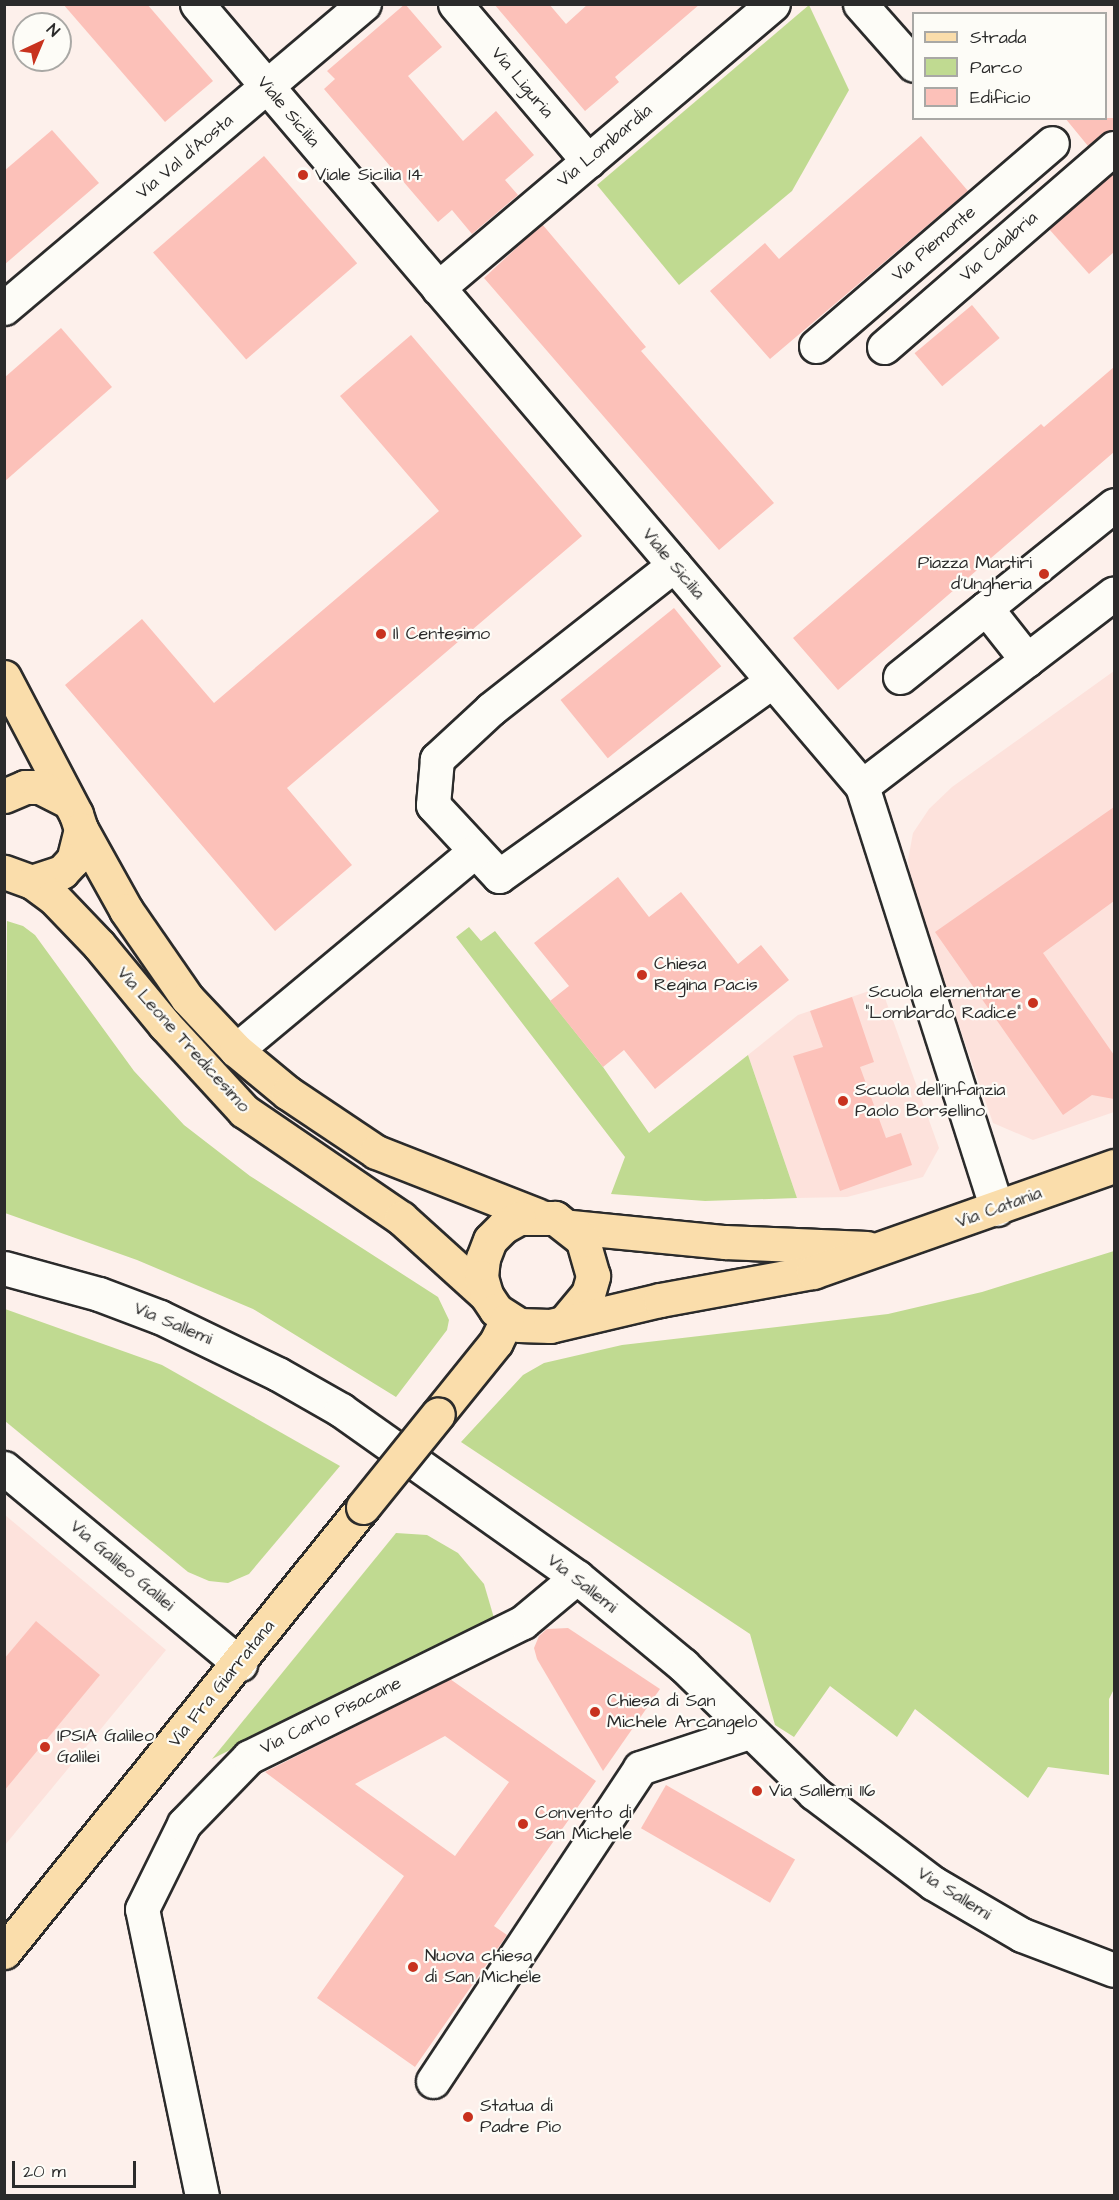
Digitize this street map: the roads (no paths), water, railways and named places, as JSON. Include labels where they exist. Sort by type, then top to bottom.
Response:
[{"type":"main road","name":"Via Leone Tredicesimo","points":[[4,677],[74,815],[160,962],[236,1050],[288,1093],[376,1152],[537,1215]]},
{"type":"main road","points":[[4,796],[25,787],[40,787],[74,815],[73,860],[62,872],[18,877]]},
{"type":"main road","name":"Via Leone Tredicesimo","points":[[18,877],[53,897],[99,945],[165,1025],[244,1111],[401,1218],[486,1295]]},
{"type":"main road","name":"Via Catania","points":[[566,1320],[813,1272],[884,1250],[1114,1166]]},
{"type":"main road","points":[[571,1227],[587,1249],[593,1276],[579,1310],[566,1320],[533,1327],[507,1319],[486,1295],[481,1277],[483,1258],[490,1240],[519,1218],[537,1215],[555,1218],[571,1227],[725,1242],[884,1250]]},
{"type":"main road","name":"Via Fra Giarratana","points":[[4,1952],[240,1664],[496,1342],[507,1319]]},
{"type":"street","name":"Viale Sicilia","points":[[197,4],[862,786],[997,1209]]},
{"type":"street","name":"Via Val d'Aosta","points":[[4,308],[268,88],[364,4]]},
{"type":"street","name":"Via Liguria","points":[[455,4],[588,160]]},
{"type":"street","name":"Via Lombardia","points":[[438,288],[773,4]]},
{"type":"street","points":[[860,4],[912,63]]},
{"type":"street","name":"Via Piemonte","points":[[816,346],[1052,143]]},
{"type":"street","name":"Via Calabria","points":[[884,347],[1114,148]]},
{"type":"street","points":[[900,677],[1114,505]]},
{"type":"street","points":[[674,565],[491,710],[437,759],[433,805],[499,876],[772,681]]},
{"type":"street","points":[[862,786],[1114,593]]},
{"type":"street","points":[[986,608],[1027,660]]},
{"type":"street","points":[[236,1050],[475,851]]},
{"type":"street","name":"Via Sallemi","points":[[4,1268],[99,1294],[160,1317],[278,1374],[341,1410],[577,1577],[682,1665],[814,1793],[933,1883],[1022,1935],[1114,1970]]},
{"type":"street","name":"Via Galileo Galilei","points":[[4,1468],[240,1664]]},
{"type":"street","name":"Via Carlo Pisacane","points":[[202,2196],[142,1909],[184,1824],[249,1757],[523,1622],[577,1577]]},
{"type":"street","points":[[433,2081],[640,1768],[749,1732]]},
{"type":"place","name":"Viale Sicilia 14","points":[[303,175]]},
{"type":"place","name":"Piazza Martiri d'Ungheria","points":[[1044,574]]},
{"type":"place","name":"Il Centesimo","points":[[381,634]]},
{"type":"place","name":"Chiesa Regina Pacis","points":[[642,975]]},
{"type":"place","name":"Scuola elementare \"Lombardo Radice\"","points":[[1033,1003]]},
{"type":"place","name":"Scuola dell'infanzia Paolo Borsellino","points":[[843,1101]]},
{"type":"place","name":"Chiesa di San Michele Arcangelo","points":[[595,1712]]},
{"type":"place","name":"IPSIA Galileo Galilei","points":[[45,1747]]},
{"type":"place","name":"Via Sallemi 116","points":[[757,1791]]},
{"type":"place","name":"Convento di San Michele","points":[[523,1824]]},
{"type":"place","name":"Nuova chiesa di San Michele","points":[[413,1967]]},
{"type":"place","name":"Statua di Padre Pio","points":[[468,2117]]}]
